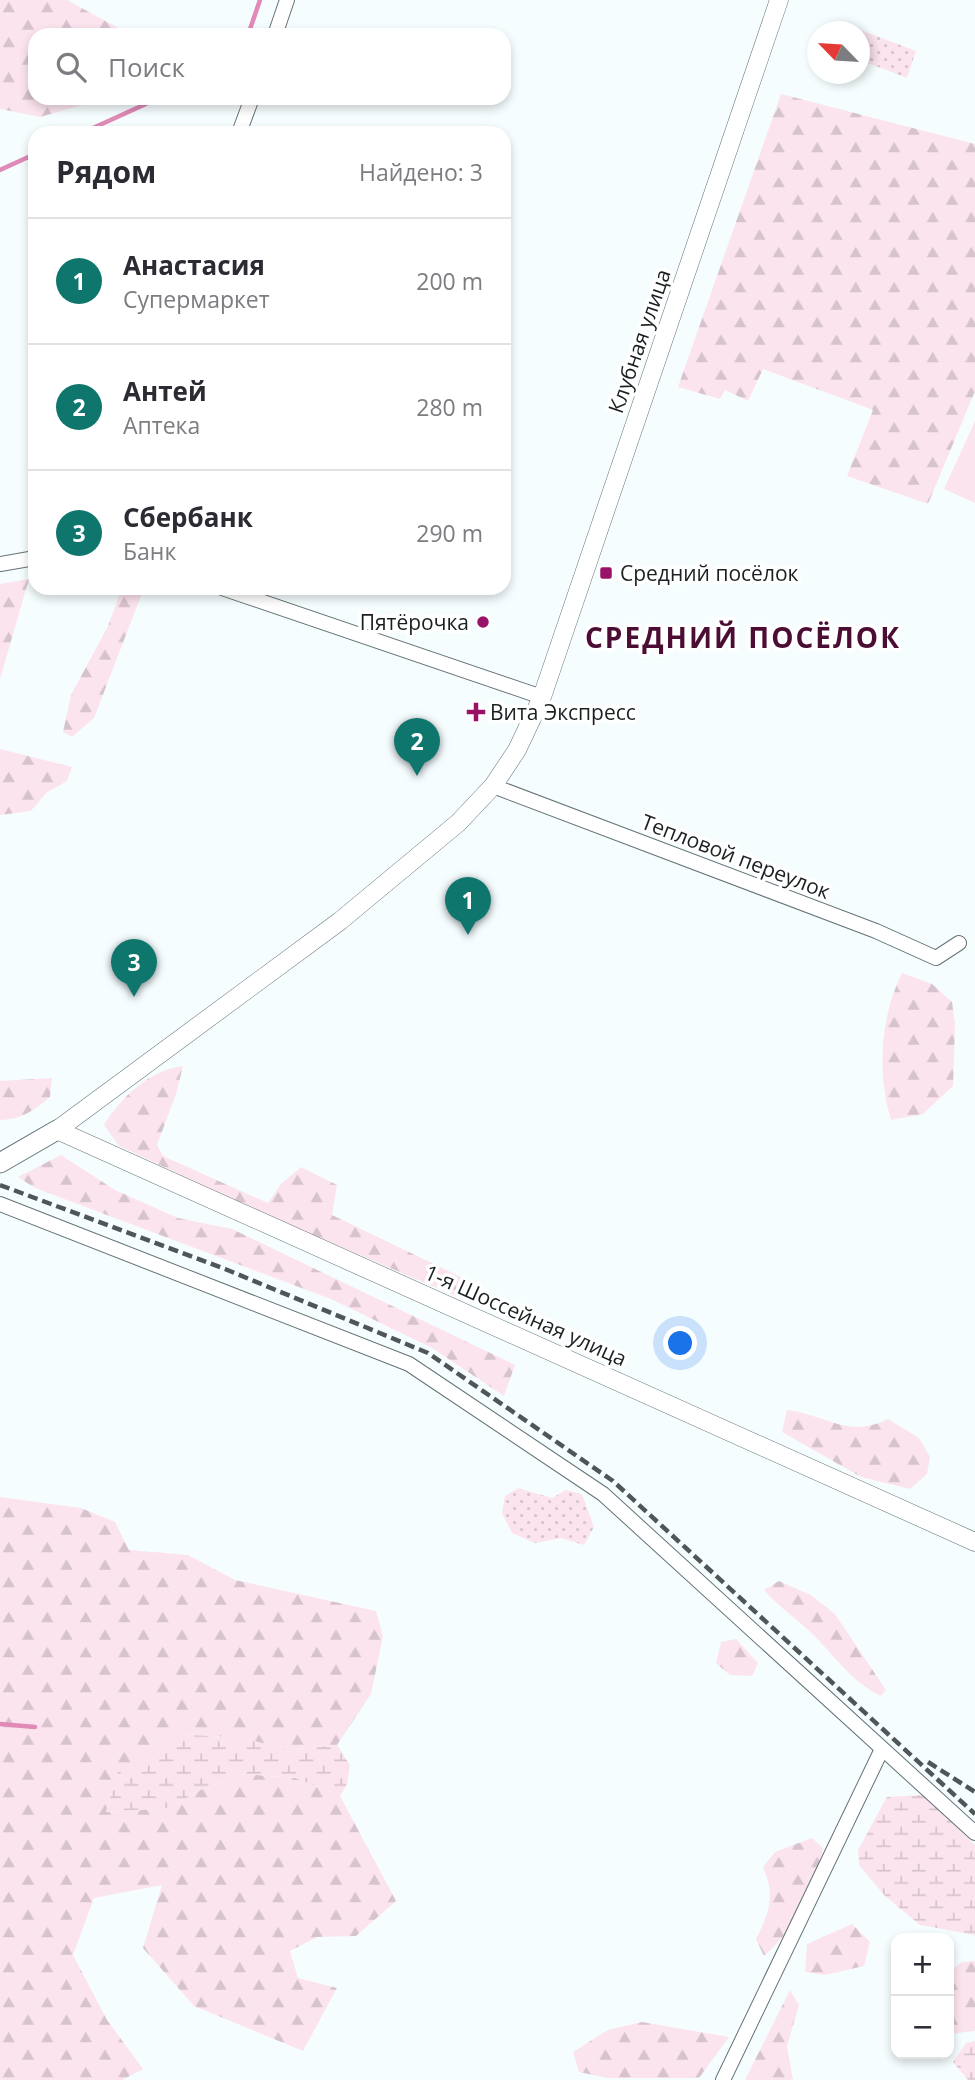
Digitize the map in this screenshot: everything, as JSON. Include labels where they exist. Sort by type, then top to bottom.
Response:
[{"type":"main road","points":[[0,1163],[57,1130]]},
{"type":"street","points":[[277,28],[287,0]]},
{"type":"street","name":"Клубная улица","points":[[57,1130],[340,921],[423,853],[493,786],[517,750],[542,697],[779,0]]},
{"type":"street","points":[[242,126],[249,105]]},
{"type":"street","points":[[0,564],[28,559]]},
{"type":"street","points":[[243,595],[542,697]]},
{"type":"street","name":"Тепловой переулок","points":[[493,786],[876,931],[936,958],[959,943]]},
{"type":"street","name":"1-я Шоссейная улица","points":[[57,1130],[975,1542]]},
{"type":"street","points":[[0,1204],[409,1364],[603,1494],[975,1833]]},
{"type":"street","points":[[723,2080],[882,1749]]},
{"type":"green space","points":[[0,0],[67,0],[118,28],[28,28],[28,105],[81,105],[40,117],[0,109]]},
{"type":"green space","points":[[870,34],[916,51],[907,78],[870,64]]},
{"type":"green space","points":[[781,94],[975,144],[975,391],[928,504],[847,476],[873,410],[763,369],[748,401],[725,390],[720,399],[678,387]]},
{"type":"green space","points":[[975,421],[975,503],[944,489]]},
{"type":"green space","points":[[28,579],[0,679],[0,584]]},
{"type":"green space","points":[[119,595],[141,595],[94,718],[72,737],[63,732],[71,695],[108,626]]},
{"type":"green space","points":[[0,749],[72,767],[67,781],[46,793],[31,811],[0,815]]},
{"type":"green space","points":[[902,973],[932,984],[952,1002],[955,1024],[953,1086],[923,1114],[891,1120],[884,1083],[883,1045],[889,1008]]},
{"type":"green space","points":[[183,1066],[176,1094],[157,1145],[163,1156],[268,1203],[281,1184],[301,1167],[337,1185],[332,1215],[465,1279],[458,1297],[269,1216],[119,1146],[104,1125],[119,1105],[148,1079]]},
{"type":"green space","points":[[52,1078],[50,1097],[44,1102],[21,1116],[0,1120],[0,1081]]},
{"type":"green space","points":[[61,1155],[115,1190],[178,1218],[232,1229],[515,1365],[504,1396],[432,1348],[331,1299],[35,1188],[18,1177]]},
{"type":"green space","points":[[787,1410],[849,1426],[874,1425],[888,1419],[919,1438],[930,1457],[927,1474],[910,1489],[861,1477],[782,1432]]},
{"type":"green space","points":[[518,1488],[552,1498],[566,1490],[582,1494],[594,1527],[584,1545],[561,1538],[535,1543],[512,1533],[502,1513],[505,1496]]},
{"type":"green space","points":[[0,1497],[81,1508],[115,1522],[129,1550],[188,1555],[235,1580],[376,1611],[383,1636],[371,1694],[337,1745],[288,1750],[243,1738],[177,1734],[151,1760],[120,1766],[106,1812],[169,1808],[204,1788],[245,1774],[296,1778],[340,1796],[396,1901],[356,1936],[317,1937],[290,1951],[298,1978],[337,1988],[303,2051],[194,2006],[143,1948],[162,1885],[94,1898],[73,1955],[107,2020],[143,2069],[122,2080],[0,2080]]},
{"type":"green space","points":[[779,1581],[811,1595],[835,1614],[886,1690],[881,1696],[850,1674],[805,1627],[764,1590]]},
{"type":"green space","points":[[736,1639],[758,1663],[752,1676],[730,1675],[716,1663],[721,1642]]},
{"type":"green space","points":[[176,1734],[243,1738],[288,1750],[337,1745],[350,1765],[347,1784],[340,1796],[296,1778],[245,1774],[204,1788],[169,1808],[106,1812],[120,1765],[151,1760]]},
{"type":"green space","points":[[924,1795],[975,1845],[975,1935],[920,1925],[885,1896],[859,1865],[858,1850],[887,1797]]},
{"type":"green space","points":[[812,1838],[823,1848],[809,1892],[785,1934],[764,1956],[756,1939],[765,1920],[770,1895],[763,1867],[775,1852]]},
{"type":"green space","points":[[852,1924],[870,1942],[864,1966],[825,1975],[805,1972],[807,1944]]},
{"type":"green space","points":[[975,1961],[975,2031],[954,2033],[954,1968],[962,1962]]},
{"type":"green space","points":[[790,1990],[799,2005],[787,2046],[793,2080],[745,2080]]},
{"type":"green space","points":[[642,2022],[729,2037],[699,2078],[607,2078],[579,2072],[573,2052],[608,2030]]},
{"type":"green space","points":[[975,2041],[975,2080],[968,2080],[953,2062],[966,2043]]},
{"type":"waterway","points":[[250,28],[260,0]]},
{"type":"waterway","points":[[97,126],[144,105]]},
{"type":"waterway","points":[[0,170],[28,157]]},
{"type":"waterway","points":[[0,1724],[35,1727]]},
{"type":"railway","points":[[0,1185],[225,1269],[428,1353],[613,1481],[975,1814]]},
{"type":"railway","points":[[928,1762],[975,1792]]},
{"type":"place","name":"Средний посёлок","points":[[606,573]]},
{"type":"place","name":"Пятёрочка","points":[[483,622]]},
{"type":"place","name":"Вита Экспресс","points":[[476,712]]},
{"type":"place","name":"Антей","points":[[417,776]]},
{"type":"place","name":"Анастасия","points":[[468,935]]},
{"type":"place","name":"Сбербанк","points":[[134,997]]},
{"type":"district","name":"СРЕДНИЙ ПОСЁЛОК","points":[[743,637]]}]
